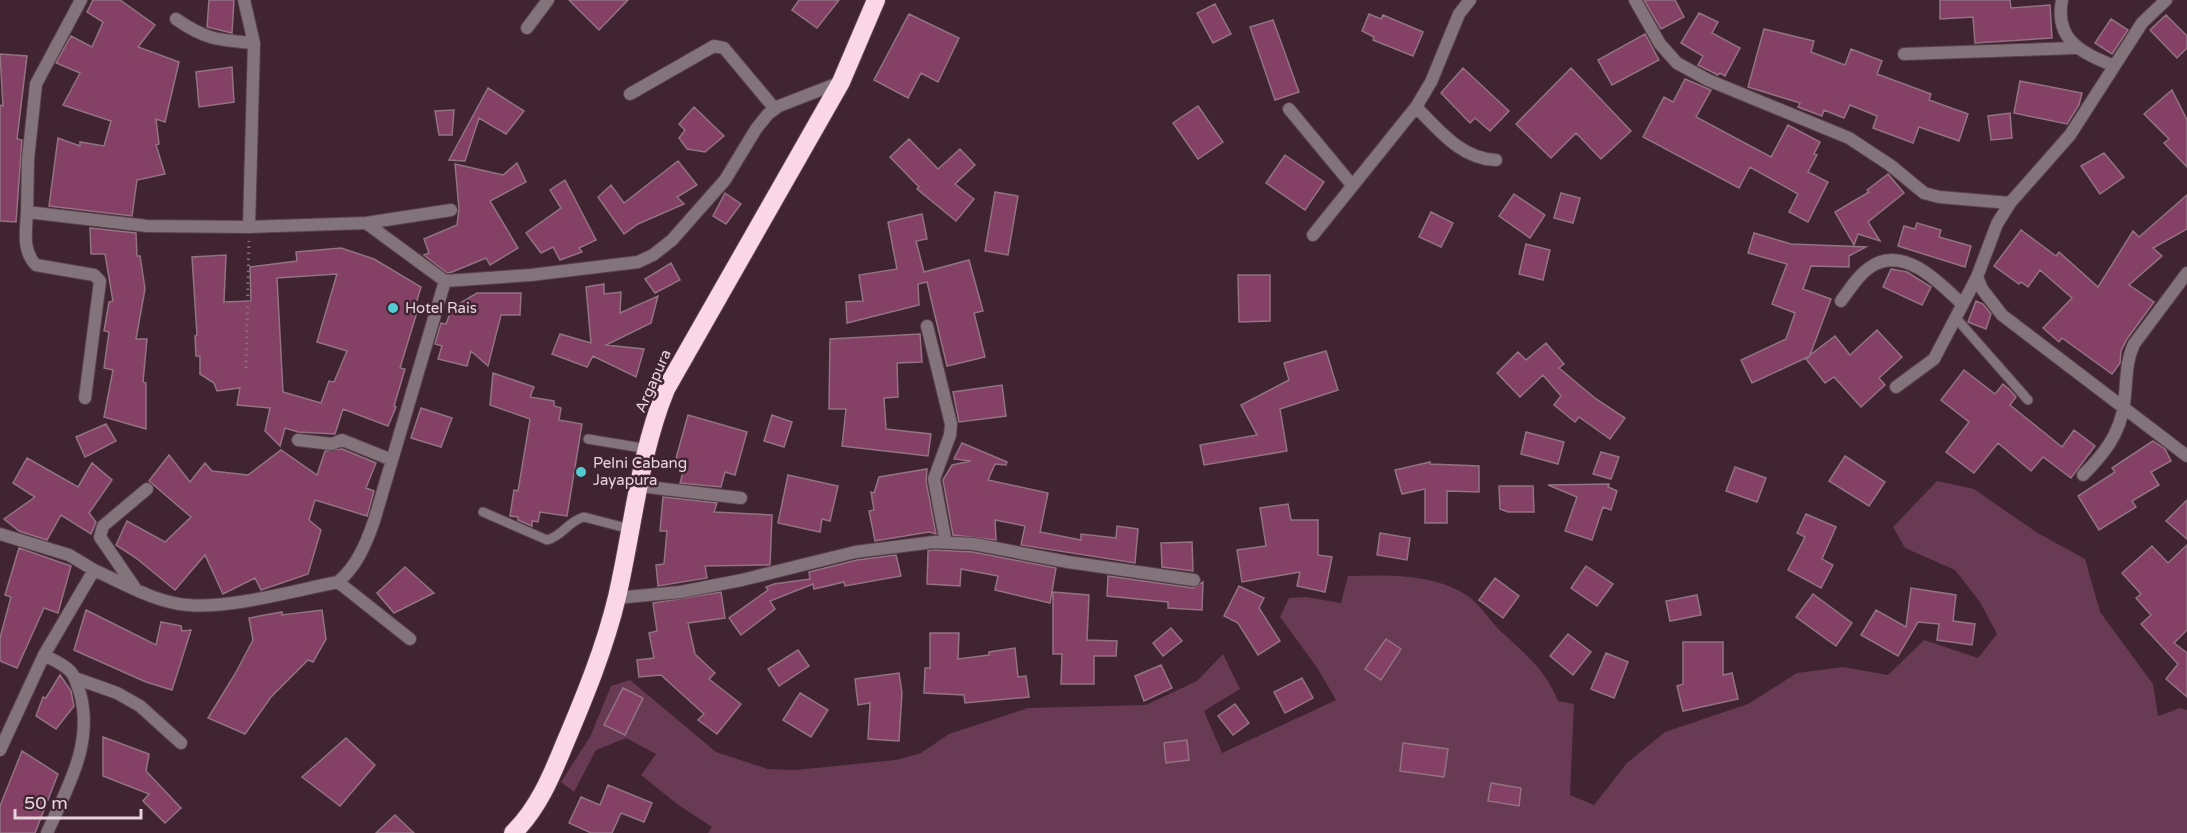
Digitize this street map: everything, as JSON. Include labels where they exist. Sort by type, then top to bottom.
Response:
[{"type":"highway","name":"Argapura","points":[[513,833],[524,822],[548,783],[599,653],[616,598],[654,418],[678,364],[841,82],[876,0]]},
{"type":"street","points":[[81,0],[36,84],[28,159],[25,244],[29,259],[36,265],[94,275],[100,280],[85,398]]},
{"type":"street","points":[[244,0],[254,43],[249,227]]},
{"type":"street","points":[[527,28],[548,0]]},
{"type":"street","points":[[1313,235],[1416,107],[1431,82],[1459,14],[1470,0]]},
{"type":"street","points":[[1635,0],[1660,44],[1677,63],[1708,80],[1849,138],[1890,165],[1924,193],[1939,197],[2010,203]]},
{"type":"street","points":[[2062,0],[2061,8],[2066,32],[2075,48]]},
{"type":"street","points":[[1896,387],[1934,359],[1977,277],[1997,224],[2010,203],[2070,135],[2142,23],[2166,0]]},
{"type":"street","points":[[176,19],[197,34],[214,39],[254,43]]},
{"type":"street","points":[[630,94],[714,46],[724,48],[775,110]]},
{"type":"street","points":[[1904,54],[2075,48],[2114,66]]},
{"type":"street","points":[[366,223],[445,281],[638,262],[653,255],[672,240],[725,180],[756,129],[775,110],[841,82]]},
{"type":"street","points":[[1416,107],[1465,152],[1484,160],[1496,160]]},
{"type":"street","points":[[1289,109],[1352,185]]},
{"type":"street","points":[[27,212],[147,226],[249,227],[366,223],[451,210]]},
{"type":"street","points":[[1841,301],[1859,277],[1874,264],[1890,261],[1907,264],[1932,276],[1962,304]]},
{"type":"street","points":[[2084,475],[2106,451],[2118,428],[2124,405],[2128,357],[2134,344],[2187,273]]},
{"type":"street","points":[[1977,277],[1982,289],[2002,315],[2124,405],[2187,456]]},
{"type":"street","points":[[0,534],[69,555],[94,570],[135,589],[188,605],[251,599],[338,582],[347,575],[364,550],[445,281]]},
{"type":"street","points":[[927,326],[951,424],[950,435],[934,479],[946,543]]},
{"type":"street","points":[[298,440],[332,444],[342,440],[392,460]]},
{"type":"street","points":[[639,486],[741,498]]},
{"type":"street","points":[[135,589],[100,537],[103,526],[147,489]]},
{"type":"street","points":[[616,598],[680,592],[742,580],[855,552],[946,543],[974,544],[1068,562],[1194,580]]},
{"type":"street","points":[[0,750],[44,655],[94,570]]},
{"type":"street","points":[[338,582],[410,639]]},
{"type":"street","points":[[44,655],[64,666],[75,678],[86,714],[85,730],[73,775],[47,833]]},
{"type":"street","points":[[75,678],[117,693],[140,706],[181,743]]},
{"type":"lane","points":[[1955,317],[2028,400]]},
{"type":"lane","points":[[588,439],[648,449]]},
{"type":"lane","points":[[483,512],[547,540],[558,537],[567,526],[584,517],[630,529]]},
{"type":"path","points":[[246,368],[249,227]]},
{"type":"shaded area","points":[[1937,481],[1974,489],[2036,532],[2085,559],[2100,612],[2153,684],[2158,716],[2180,708],[2187,710],[2187,833],[708,833],[712,827],[677,804],[641,775],[656,754],[626,738],[596,750],[574,792],[561,782],[590,737],[611,686],[630,680],[716,752],[768,769],[795,770],[896,760],[921,753],[949,734],[1028,708],[1146,705],[1197,681],[1223,654],[1240,689],[1204,711],[1222,753],[1336,700],[1318,669],[1280,617],[1289,598],[1306,597],[1341,603],[1348,576],[1393,576],[1437,582],[1465,594],[1536,666],[1549,682],[1558,701],[1574,704],[1570,795],[1594,805],[1627,763],[1665,732],[1748,704],[1797,673],[1843,667],[1888,675],[1924,640],[1978,658],[1997,634],[1980,602],[1955,570],[1905,548],[1893,527]]},
{"type":"building","points":[[93,0],[120,0],[155,25],[138,47],[179,62],[165,122],[156,119],[159,144],[156,145],[165,174],[137,180],[132,216],[49,206],[58,138],[80,146],[80,142],[104,146],[111,121],[63,105],[80,73],[56,63],[71,36],[92,47],[103,22],[87,12]]},
{"type":"building","points":[[209,0],[234,0],[232,33],[207,27]]},
{"type":"building","points":[[569,0],[628,0],[599,30]]},
{"type":"building","points":[[799,0],[839,0],[817,28],[792,10]]},
{"type":"building","points":[[1644,0],[1675,0],[1684,17],[1661,29]]},
{"type":"building","points":[[1940,0],[2010,0],[2011,8],[2050,5],[2052,38],[1975,43],[1973,17],[1940,19]]},
{"type":"building","points":[[1215,4],[1231,34],[1213,43],[1197,13]]},
{"type":"building","points":[[1699,13],[1718,22],[1712,33],[1740,48],[1725,76],[1698,65],[1703,56],[1681,43]]},
{"type":"building","points":[[909,14],[959,38],[938,82],[921,73],[908,98],[874,80]]},
{"type":"building","points":[[1369,14],[1381,19],[1383,15],[1423,32],[1413,56],[1373,40],[1374,37],[1362,31]]},
{"type":"building","points":[[2166,15],[2187,36],[2187,48],[2177,58],[2150,30]]},
{"type":"building","points":[[2111,19],[2128,30],[2112,54],[2095,43]]},
{"type":"building","points":[[1273,20],[1299,92],[1275,100],[1250,27]]},
{"type":"building","points":[[1764,29],[1814,41],[1811,52],[1845,65],[1851,49],[1882,61],[1877,74],[1931,94],[1929,100],[1968,114],[1959,141],[1919,127],[1913,143],[1873,128],[1877,116],[1850,105],[1844,118],[1824,110],[1822,116],[1798,107],[1800,103],[1748,87]]},
{"type":"building","points":[[1645,34],[1659,60],[1612,85],[1598,60]]},
{"type":"building","points":[[0,54],[27,56],[17,139],[22,140],[16,222],[0,221],[0,105],[3,106]]},
{"type":"building","points":[[232,67],[234,102],[199,107],[196,72]]},
{"type":"building","points":[[1463,68],[1509,111],[1490,131],[1475,118],[1470,123],[1441,93]]},
{"type":"building","points":[[1571,68],[1631,131],[1601,159],[1576,133],[1551,158],[1516,124]]},
{"type":"building","points":[[1685,79],[1711,90],[1696,117],[1771,157],[1788,125],[1820,142],[1814,154],[1817,155],[1808,172],[1828,182],[1808,222],[1789,212],[1798,194],[1750,167],[1739,188],[1643,137],[1664,97],[1673,102]]},
{"type":"building","points":[[2020,81],[2082,93],[2079,105],[2067,124],[2014,113]]},
{"type":"building","points":[[488,88],[524,111],[506,134],[479,118],[465,161],[449,160]]},
{"type":"building","points":[[2172,90],[2187,120],[2187,167],[2164,143],[2169,139],[2144,114]]},
{"type":"building","points":[[1198,106],[1223,142],[1198,159],[1173,123]]},
{"type":"building","points":[[694,107],[724,136],[705,152],[687,149],[679,138],[685,130],[679,124]]},
{"type":"building","points":[[454,110],[452,135],[439,135],[435,111]]},
{"type":"building","points":[[2010,113],[2012,138],[1991,140],[1988,116]]},
{"type":"building","points":[[909,139],[938,169],[960,149],[975,165],[955,184],[974,199],[956,221],[917,189],[919,187],[890,157]]},
{"type":"building","points":[[2104,153],[2124,177],[2100,194],[2081,166]]},
{"type":"building","points":[[1285,155],[1324,182],[1305,210],[1266,183]]},
{"type":"building","points":[[678,161],[697,185],[677,197],[684,204],[638,224],[624,234],[598,197],[611,185],[624,203]]},
{"type":"building","points":[[517,163],[526,182],[490,201],[518,248],[490,265],[486,258],[447,273],[424,255],[429,253],[424,239],[457,225],[459,209],[455,164],[503,175]]},
{"type":"building","points":[[1888,174],[1904,193],[1868,222],[1880,241],[1858,234],[1854,245],[1835,212],[1869,192],[1867,190]]},
{"type":"building","points":[[565,180],[596,240],[579,248],[582,252],[560,260],[553,247],[541,253],[526,233],[561,208],[550,190]]},
{"type":"building","points":[[995,192],[1018,196],[1008,255],[985,251]]},
{"type":"building","points":[[725,193],[741,204],[726,224],[713,216]]},
{"type":"building","points":[[1561,193],[1580,198],[1573,223],[1554,218]]},
{"type":"building","points":[[1514,194],[1545,215],[1530,238],[1499,216]]},
{"type":"building","points":[[2187,195],[2187,229],[2153,248],[2162,256],[2129,285],[2154,302],[2127,339],[2121,351],[2120,363],[2112,374],[2062,338],[2059,342],[2043,328],[2072,298],[2040,270],[2028,287],[2021,282],[2019,284],[1994,266],[2021,230],[2056,256],[2059,252],[2098,287],[2133,231],[2139,237]]},
{"type":"building","points":[[1431,212],[1453,223],[1441,247],[1419,237]]},
{"type":"building","points":[[922,214],[927,239],[916,241],[924,272],[969,260],[983,311],[974,313],[985,357],[947,366],[927,282],[918,284],[919,305],[847,323],[846,302],[863,301],[859,275],[897,269],[888,222]]},
{"type":"building","points":[[1917,223],[1941,230],[1939,237],[1971,246],[1965,267],[1898,246],[1904,226],[1915,229]]},
{"type":"building","points":[[90,228],[136,233],[137,256],[140,256],[145,289],[136,339],[147,339],[143,382],[146,383],[146,429],[104,417],[113,370],[104,368],[109,332],[104,331],[109,302],[113,301],[105,254],[91,254]]},
{"type":"building","points":[[1754,233],[1791,244],[1866,247],[1849,256],[1849,267],[1811,266],[1803,289],[1831,299],[1810,355],[1835,336],[1850,355],[1877,330],[1902,357],[1879,378],[1885,385],[1861,407],[1834,377],[1825,383],[1806,359],[1810,356],[1752,383],[1741,360],[1786,339],[1795,313],[1772,304],[1787,264],[1748,253]]},
{"type":"building","points":[[1526,244],[1550,250],[1543,280],[1519,274]]},
{"type":"building","points":[[341,248],[374,259],[421,287],[414,310],[417,312],[400,368],[405,369],[394,406],[396,407],[388,426],[343,409],[335,434],[298,432],[285,428],[280,446],[265,431],[270,408],[237,405],[240,388],[217,391],[214,383],[200,374],[200,356],[196,356],[195,336],[197,335],[192,257],[226,255],[224,302],[251,301],[250,267],[297,261],[296,252]],"holes":[[[337,274],[317,342],[347,351],[334,382],[329,381],[321,403],[283,392],[277,278]]]},
{"type":"building","points":[[671,263],[680,280],[655,293],[645,279]]},
{"type":"building","points":[[1891,269],[1907,272],[1931,287],[1922,305],[1883,287]]},
{"type":"building","points":[[1238,275],[1270,275],[1270,321],[1239,322]]},
{"type":"building","points":[[604,284],[604,294],[621,292],[620,313],[658,296],[651,323],[606,345],[644,349],[636,377],[593,356],[587,367],[552,354],[560,334],[591,343],[586,287]]},
{"type":"building","points":[[477,293],[521,293],[520,315],[501,315],[488,366],[471,351],[467,366],[438,359],[442,346],[435,344],[441,323],[446,324],[452,308]]},
{"type":"building","points":[[1976,301],[1983,304],[1991,314],[1986,329],[1968,322]]},
{"type":"building","points":[[920,334],[922,362],[897,363],[898,397],[884,398],[886,429],[931,434],[928,456],[842,446],[846,409],[829,409],[830,339]]},
{"type":"building","points":[[1546,343],[1564,364],[1559,368],[1596,399],[1625,418],[1610,439],[1579,417],[1575,422],[1554,405],[1561,396],[1543,375],[1520,397],[1497,373],[1518,352],[1526,360]]},
{"type":"building","points":[[1326,351],[1338,390],[1280,409],[1287,451],[1204,465],[1200,445],[1257,435],[1241,405],[1289,380],[1284,363]]},
{"type":"building","points":[[1964,370],[1995,394],[2003,384],[2016,397],[2010,405],[2062,447],[2074,430],[2095,446],[2071,478],[2043,457],[2031,471],[1998,443],[1974,473],[1946,452],[1969,422],[1941,400]]},
{"type":"building","points":[[493,373],[534,387],[530,397],[554,401],[554,406],[561,408],[559,420],[582,424],[567,516],[540,512],[538,522],[532,521],[532,526],[518,520],[518,517],[510,516],[514,490],[518,491],[530,419],[490,405]]},
{"type":"building","points":[[1002,385],[1006,416],[959,422],[953,392]]},
{"type":"building","points":[[421,408],[452,418],[441,447],[411,438]]},
{"type":"building","points":[[688,415],[747,432],[735,475],[725,472],[721,487],[680,483],[685,465],[675,462]]},
{"type":"building","points":[[772,415],[792,422],[784,447],[764,441]]},
{"type":"building","points":[[106,424],[116,441],[85,457],[76,437]]},
{"type":"building","points":[[1526,432],[1564,442],[1558,464],[1521,454]]},
{"type":"building","points":[[2153,441],[2165,449],[2171,461],[2151,472],[2159,485],[2132,501],[2136,507],[2099,530],[2078,496],[2115,472],[2112,468]]},
{"type":"building","points":[[962,443],[1007,462],[1006,465],[995,464],[988,480],[1048,493],[1040,532],[1081,540],[1081,534],[1116,538],[1117,526],[1138,529],[1135,563],[1021,545],[1025,526],[995,520],[996,540],[953,535],[943,480],[952,465],[971,461],[954,459]]},
{"type":"building","points":[[342,449],[376,463],[366,488],[374,491],[367,516],[315,500],[309,520],[321,530],[308,574],[261,590],[255,578],[223,594],[205,555],[175,590],[116,545],[127,521],[165,542],[191,517],[149,481],[169,455],[190,482],[205,463],[212,471],[248,475],[281,450],[317,475],[325,451]]},
{"type":"building","points":[[1601,452],[1619,457],[1611,479],[1593,474]]},
{"type":"building","points":[[1845,456],[1885,482],[1869,506],[1829,481]]},
{"type":"building","points":[[27,458],[78,487],[92,463],[112,480],[89,513],[96,522],[91,534],[61,515],[47,540],[19,531],[4,519],[35,497],[13,483]]},
{"type":"building","points":[[1430,462],[1430,464],[1479,466],[1479,492],[1447,491],[1447,523],[1425,523],[1425,489],[1402,494],[1395,470]]},
{"type":"building","points":[[1735,467],[1766,478],[1757,502],[1726,491]]},
{"type":"building","points":[[927,469],[926,481],[936,534],[929,532],[875,541],[869,511],[874,510],[871,492],[874,493],[879,477]]},
{"type":"building","points":[[788,475],[838,486],[830,521],[822,519],[820,532],[778,523]]},
{"type":"building","points":[[1609,484],[1608,487],[1617,491],[1611,510],[1603,507],[1592,540],[1565,531],[1577,497],[1548,485]]},
{"type":"building","points":[[1499,486],[1533,486],[1534,512],[1508,512],[1500,509]]},
{"type":"building","points":[[663,497],[717,503],[714,512],[772,515],[770,565],[705,566],[707,578],[658,586],[656,565],[664,564],[667,531],[660,531]]},
{"type":"building","points":[[2187,500],[2187,539],[2166,521]]},
{"type":"building","points":[[1288,504],[1291,520],[1318,520],[1318,555],[1332,557],[1325,592],[1297,586],[1300,572],[1242,582],[1237,550],[1266,546],[1260,508]]},
{"type":"building","points":[[1806,514],[1836,527],[1822,559],[1833,565],[1821,588],[1788,570],[1805,537],[1797,533]]},
{"type":"building","points":[[1380,533],[1410,538],[1407,560],[1377,555]]},
{"type":"building","points":[[1192,542],[1193,571],[1162,567],[1161,543]]},
{"type":"building","points":[[2187,545],[2187,630],[2174,643],[2187,653],[2187,697],[2166,679],[2178,664],[2141,624],[2151,615],[2136,598],[2141,594],[2122,573],[2152,546],[2168,563]]},
{"type":"building","points":[[19,548],[71,566],[58,613],[44,608],[17,668],[0,661],[0,638],[11,597],[5,595]]},
{"type":"building","points":[[928,551],[973,552],[1056,568],[1050,603],[995,590],[998,576],[961,569],[960,586],[927,584]]},
{"type":"building","points":[[896,555],[901,576],[845,586],[844,582],[814,589],[813,584],[770,601],[775,609],[741,635],[729,618],[768,590],[766,587],[810,579],[809,572],[857,560]]},
{"type":"building","points":[[1586,566],[1613,584],[1597,606],[1571,588]]},
{"type":"building","points":[[405,567],[434,593],[394,613],[377,593]]},
{"type":"building","points":[[1108,576],[1193,588],[1203,582],[1202,610],[1168,608],[1168,602],[1107,596]]},
{"type":"building","points":[[1495,578],[1519,596],[1503,618],[1479,600]]},
{"type":"building","points":[[1239,586],[1264,598],[1259,608],[1280,641],[1258,655],[1238,623],[1224,616]]},
{"type":"building","points":[[1911,588],[1956,595],[1953,621],[1975,624],[1972,645],[1937,640],[1939,624],[1918,622],[1898,656],[1861,635],[1876,610],[1906,627]]},
{"type":"building","points":[[721,592],[725,618],[688,623],[695,654],[715,673],[709,679],[741,704],[717,734],[698,720],[704,714],[661,675],[639,677],[637,660],[654,658],[649,633],[657,631],[653,603]]},
{"type":"building","points":[[1053,592],[1089,595],[1087,640],[1117,641],[1116,656],[1094,656],[1094,684],[1061,684],[1062,654],[1053,654]]},
{"type":"building","points":[[1813,594],[1852,623],[1836,646],[1796,617]]},
{"type":"building","points":[[1697,595],[1701,615],[1670,621],[1666,601]]},
{"type":"building","points":[[86,610],[156,645],[161,622],[181,626],[182,631],[191,630],[172,690],[146,682],[74,650]]},
{"type":"building","points":[[322,610],[326,639],[313,662],[308,660],[271,697],[245,734],[208,718],[253,640],[249,618],[282,612],[282,615]]},
{"type":"building","points":[[1171,628],[1182,641],[1163,656],[1153,643]]},
{"type":"building","points":[[930,633],[959,633],[958,659],[989,655],[989,652],[1015,648],[1018,677],[1026,676],[1029,697],[965,703],[964,695],[924,693],[925,668],[930,668]]},
{"type":"building","points":[[1568,634],[1591,652],[1573,675],[1550,656]]},
{"type":"building","points":[[1386,639],[1401,649],[1381,680],[1365,669]]},
{"type":"building","points":[[1683,642],[1723,642],[1723,675],[1732,673],[1738,699],[1683,711],[1677,686],[1683,684]]},
{"type":"building","points":[[798,650],[809,666],[779,686],[768,669]]},
{"type":"building","points":[[1606,653],[1628,662],[1614,698],[1591,689]]},
{"type":"building","points":[[1161,665],[1172,688],[1144,701],[1135,676]]},
{"type":"building","points":[[899,673],[902,693],[899,741],[868,739],[870,703],[858,705],[855,679]]},
{"type":"building","points":[[60,675],[71,691],[74,706],[56,729],[36,716],[43,697],[46,698]]},
{"type":"building","points":[[1302,678],[1313,698],[1285,713],[1274,692]]},
{"type":"building","points":[[623,688],[643,698],[625,735],[604,725]]},
{"type":"building","points":[[800,693],[828,710],[811,737],[783,720]]},
{"type":"building","points":[[1235,704],[1249,723],[1233,735],[1218,716]]},
{"type":"building","points":[[103,737],[149,754],[146,771],[181,808],[165,823],[143,801],[149,794],[103,776]]},
{"type":"building","points":[[346,738],[375,765],[340,806],[302,777]]},
{"type":"building","points":[[1187,740],[1189,760],[1166,763],[1164,743]]},
{"type":"building","points":[[1403,743],[1448,749],[1444,777],[1400,771]]},
{"type":"building","points":[[22,751],[58,774],[35,833],[0,833],[0,806]]},
{"type":"building","points":[[1491,783],[1521,788],[1519,806],[1488,801]]},
{"type":"building","points":[[608,785],[652,803],[644,822],[621,813],[612,833],[591,833],[569,823],[581,797],[600,805]]},
{"type":"building","points":[[395,815],[414,833],[376,833]]},
{"type":"place","name":"Hotel Rais","points":[[393,308]]},
{"type":"place","name":"Pelni Cabang Jayapura","points":[[581,472]]}]
